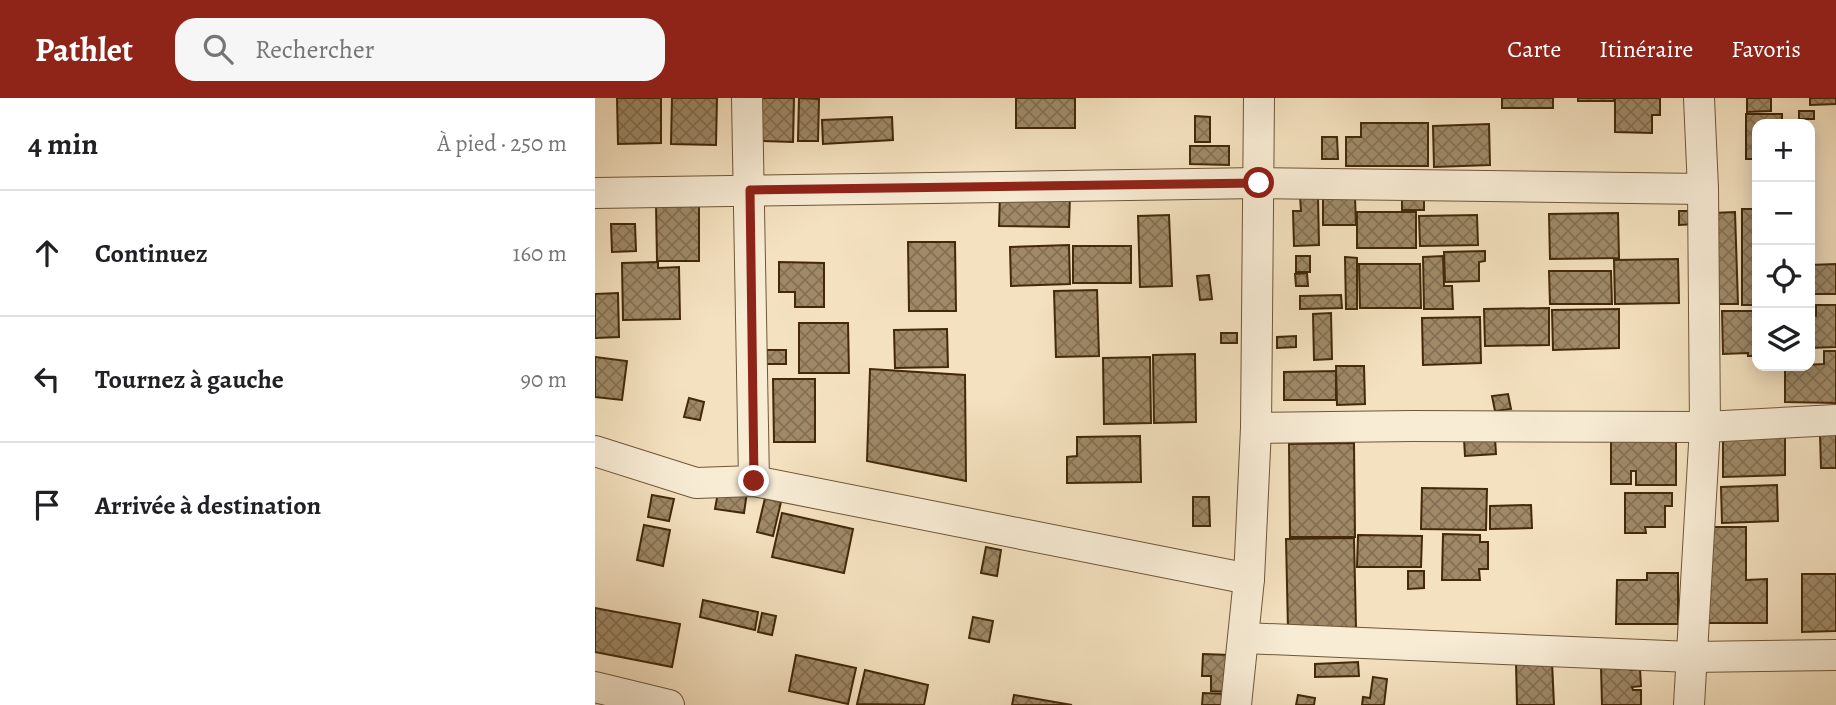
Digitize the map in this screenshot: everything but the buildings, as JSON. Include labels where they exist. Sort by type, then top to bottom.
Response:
[{"type":"street","points":[[747,98],[754,481]]},
{"type":"street","points":[[1236,705],[1249,579],[1257,428],[1259,98]]},
{"type":"street","points":[[1689,705],[1706,427],[1699,98]]},
{"type":"street","points":[[595,194],[1259,183],[1703,189]]},
{"type":"street","points":[[1257,428],[1706,427],[1836,419]]},
{"type":"street","points":[[595,451],[696,483],[754,481],[1249,579]]},
{"type":"street","points":[[1244,638],[1691,657],[1836,655]]},
{"type":"street","points":[[595,687],[669,705]]},
{"type":"route","points":[[754,481],[750,190],[1259,183]]}]
